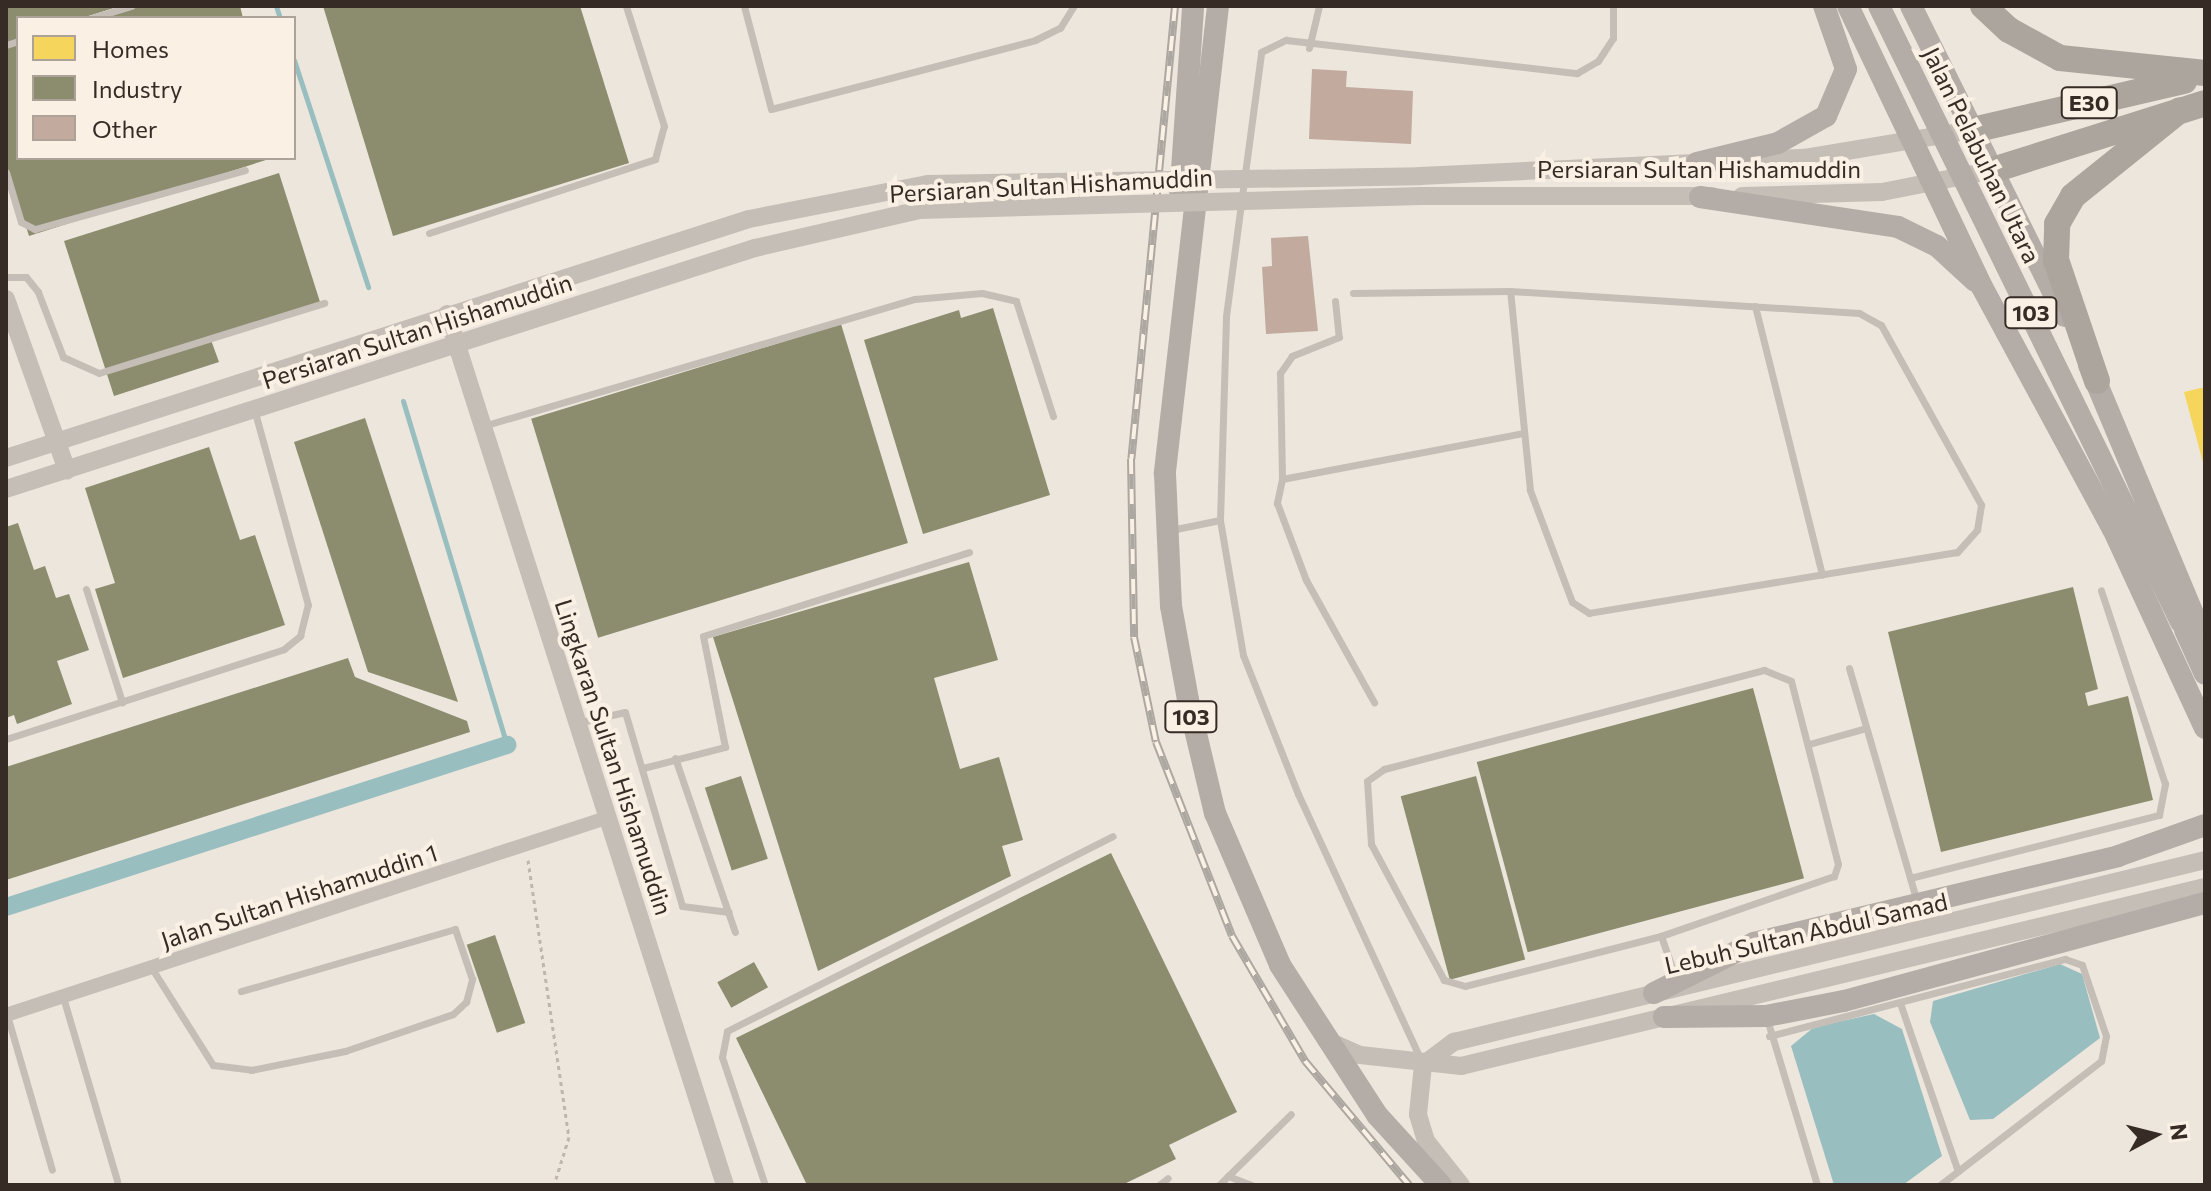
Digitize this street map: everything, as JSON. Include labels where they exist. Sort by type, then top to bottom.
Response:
[{"type":"highway","points":[[1983,6],[2009,30],[2060,58],[2205,75]]},
{"type":"highway","name":"E30","points":[[1973,130],[2205,75]]},
{"type":"highway","name":"E30","points":[[1993,170],[2193,106]]},
{"type":"highway","points":[[2097,381],[2056,260],[2057,224],[2073,196],[2193,106]]},
{"type":"main road","name":"103","points":[[1193,6],[1165,532],[1185,685],[1215,813],[1280,965],[1377,1115],[1441,1185]]},
{"type":"main road","points":[[1173,368],[1218,6]]},
{"type":"main road","points":[[1697,163],[1778,143],[1826,116],[1846,69],[1843,43],[1824,6]]},
{"type":"main road","points":[[1834,6],[1885,78]]},
{"type":"main road","points":[[1848,6],[1918,144],[1982,287],[2078,458],[2205,728]]},
{"type":"main road","name":"Jalan Pelabuhan Utara","points":[[1879,6],[2205,674]]},
{"type":"main road","points":[[1911,6],[2097,381],[2205,642]]},
{"type":"main road","points":[[1700,197],[1898,227],[1937,246],[1982,287]]},
{"type":"main road","points":[[1654,993],[1754,943],[2118,856],[2205,825]]},
{"type":"main road","points":[[1664,1017],[1768,1026],[2205,903]]},
{"type":"street","name":"Persiaran Sultan Hishamuddin","points":[[6,458],[749,219],[928,184],[1420,176],[1697,163],[1918,144],[1973,130]]},
{"type":"street","name":"Persiaran Sultan Hishamuddin","points":[[6,489],[755,248],[920,210],[1421,196],[1840,195],[1936,183],[1993,170]]},
{"type":"street","points":[[6,299],[67,470]]},
{"type":"street","name":"Lingkaran Sultan Hishamuddin","points":[[447,314],[479,427],[579,723],[606,818],[725,1185]]},
{"type":"street","name":"Jalan Sultan Hishamuddin 1","points":[[6,1015],[606,818]]},
{"type":"street","name":"Lebuh Sultan Abdul Samad","points":[[1423,1065],[1454,1042],[1654,993],[1770,969],[2205,860]]},
{"type":"street","name":"Lebuh Sultan Abdul Samad","points":[[1326,1040],[1360,1055],[1423,1065],[1461,1066],[2205,887]]},
{"type":"street","points":[[1423,1065],[1417,1089],[1426,1141],[1461,1185]]},
{"type":"lane","points":[[98,16],[131,6]]},
{"type":"lane","points":[[429,233],[655,159],[664,126],[626,6]]},
{"type":"lane","points":[[744,6],[771,109],[1035,40],[1060,28],[1074,6]]},
{"type":"lane","points":[[1309,48],[1319,6]]},
{"type":"lane","points":[[1423,1065],[1298,794],[1243,655],[1220,520],[1226,316],[1261,52],[1286,40],[1309,48],[1577,73],[1598,61],[1613,38],[1613,6]]},
{"type":"lane","points":[[6,172],[21,222],[35,229],[245,170]]},
{"type":"lane","points":[[6,277],[26,277],[38,292],[63,357],[99,373],[324,303]]},
{"type":"lane","points":[[1353,293],[1510,291],[1859,313],[1881,325],[1981,505],[1977,530],[1957,552],[1589,613],[1572,602],[1530,490],[1510,291]]},
{"type":"lane","points":[[479,427],[915,299],[982,293],[1016,301],[1053,416]]},
{"type":"lane","points":[[1335,301],[1339,337],[1292,356],[1280,373],[1282,479],[1277,503],[1306,580],[1374,702]]},
{"type":"lane","points":[[1755,306],[1822,575]]},
{"type":"lane","points":[[6,739],[284,649],[308,624],[254,409]]},
{"type":"lane","points":[[1282,479],[1523,433]]},
{"type":"lane","points":[[1165,532],[1220,520]]},
{"type":"lane","points":[[643,768],[725,747],[703,636],[969,552]]},
{"type":"lane","points":[[86,589],[122,702]]},
{"type":"lane","points":[[1910,878],[2159,815],[2165,784],[2101,590]]},
{"type":"lane","points":[[1849,668],[1918,904]]},
{"type":"lane","points":[[1764,670],[1791,681],[1838,864],[1834,876],[1661,936],[1465,986],[1444,980],[1371,844],[1367,781],[1384,769],[1764,670]]},
{"type":"lane","points":[[579,723],[625,712],[682,906],[729,912]]},
{"type":"lane","points":[[1809,744],[1866,728]]},
{"type":"lane","points":[[675,758],[735,932]]},
{"type":"lane","points":[[765,1185],[722,1057],[727,1031],[1113,836]]},
{"type":"lane","points":[[151,967],[213,1065],[251,1070],[345,1051],[453,1014],[466,1002],[472,979],[455,929],[241,991]]},
{"type":"lane","points":[[1661,936],[1677,981]]},
{"type":"lane","points":[[1817,1185],[1768,1026],[1900,1003],[2065,959],[2082,965],[2106,1036],[2101,1061],[1940,1185]]},
{"type":"lane","points":[[63,997],[117,1181]]},
{"type":"lane","points":[[1900,1003],[1958,1171]]},
{"type":"lane","points":[[6,1015],[52,1170]]},
{"type":"lane","points":[[1219,1185],[1291,1114]]},
{"type":"lane","points":[[1228,1176],[1251,1185]]},
{"type":"lane","points":[[1159,1185],[1168,1178]]},
{"type":"path","points":[[527,844],[569,1137],[554,1185]]},
{"type":"water","points":[[2060,964],[2082,974],[2100,1038],[1993,1119],[1970,1120],[1930,1022],[1933,1001]]},
{"type":"water","points":[[1874,1014],[1902,1029],[1942,1156],[1903,1185],[1834,1185],[1791,1046],[1814,1027]]},
{"type":"building: Homes","points":[[2205,387],[2205,466],[2204,466],[2184,392]]},
{"type":"building: Industry","points":[[6,6],[117,6],[88,16],[16,16],[16,40],[6,43]]},
{"type":"building: Industry","points":[[132,6],[240,6],[242,16],[103,16]]},
{"type":"building: Industry","points":[[323,6],[580,6],[629,163],[393,236]]},
{"type":"building: Industry","points":[[16,43],[16,160],[266,160],[29,236],[6,164],[6,46]]},
{"type":"building: Industry","points":[[279,173],[321,305],[211,340],[219,362],[114,396],[64,241]]},
{"type":"building: Industry","points":[[993,308],[1050,495],[923,534],[864,340],[959,310],[961,318]]},
{"type":"building: Industry","points":[[841,324],[908,543],[598,638],[531,419]]},
{"type":"building: Industry","points":[[365,418],[458,702],[368,672],[294,442]]},
{"type":"building: Industry","points":[[209,447],[240,540],[255,535],[285,625],[123,678],[95,589],[115,583],[85,488]]},
{"type":"building: Industry","points":[[18,523],[34,570],[45,566],[56,598],[69,594],[89,650],[57,661],[72,704],[17,724],[14,715],[6,718],[6,527]]},
{"type":"building: Industry","points":[[969,562],[998,660],[934,678],[960,769],[999,757],[1023,840],[1002,846],[1011,876],[818,971],[713,637]]},
{"type":"building: Industry","points":[[2073,587],[2098,689],[2085,693],[2088,706],[2128,696],[2153,800],[1941,852],[1888,632]]},
{"type":"building: Industry","points":[[348,658],[355,677],[467,721],[470,732],[6,880],[6,767]]},
{"type":"building: Industry","points":[[1753,688],[1804,878],[1528,952],[1477,762]]},
{"type":"building: Industry","points":[[741,776],[768,859],[732,870],[705,788]]},
{"type":"building: Industry","points":[[1476,776],[1525,960],[1450,980],[1401,796]]},
{"type":"building: Industry","points":[[1111,853],[1237,1112],[1169,1145],[1176,1159],[1122,1185],[807,1185],[736,1038]]},
{"type":"building: Industry","points":[[495,935],[525,1023],[497,1033],[467,945]]},
{"type":"building: Industry","points":[[754,962],[768,987],[731,1008],[717,982]]},
{"type":"building: Other","points":[[1312,69],[1347,71],[1346,87],[1413,91],[1411,144],[1309,139]]},
{"type":"building: Other","points":[[1308,236],[1318,331],[1266,334],[1262,267],[1272,266],[1271,238]]},
{"type":"waterway","points":[[276,6],[279,16]]},
{"type":"waterway","points":[[296,66],[368,287]]},
{"type":"waterway","points":[[403,401],[507,745]]},
{"type":"waterway","points":[[6,907],[507,745]]},
{"type":"railway","points":[[1175,6],[1131,459],[1134,637],[1156,742],[1232,936],[1305,1061],[1409,1185]]}]
